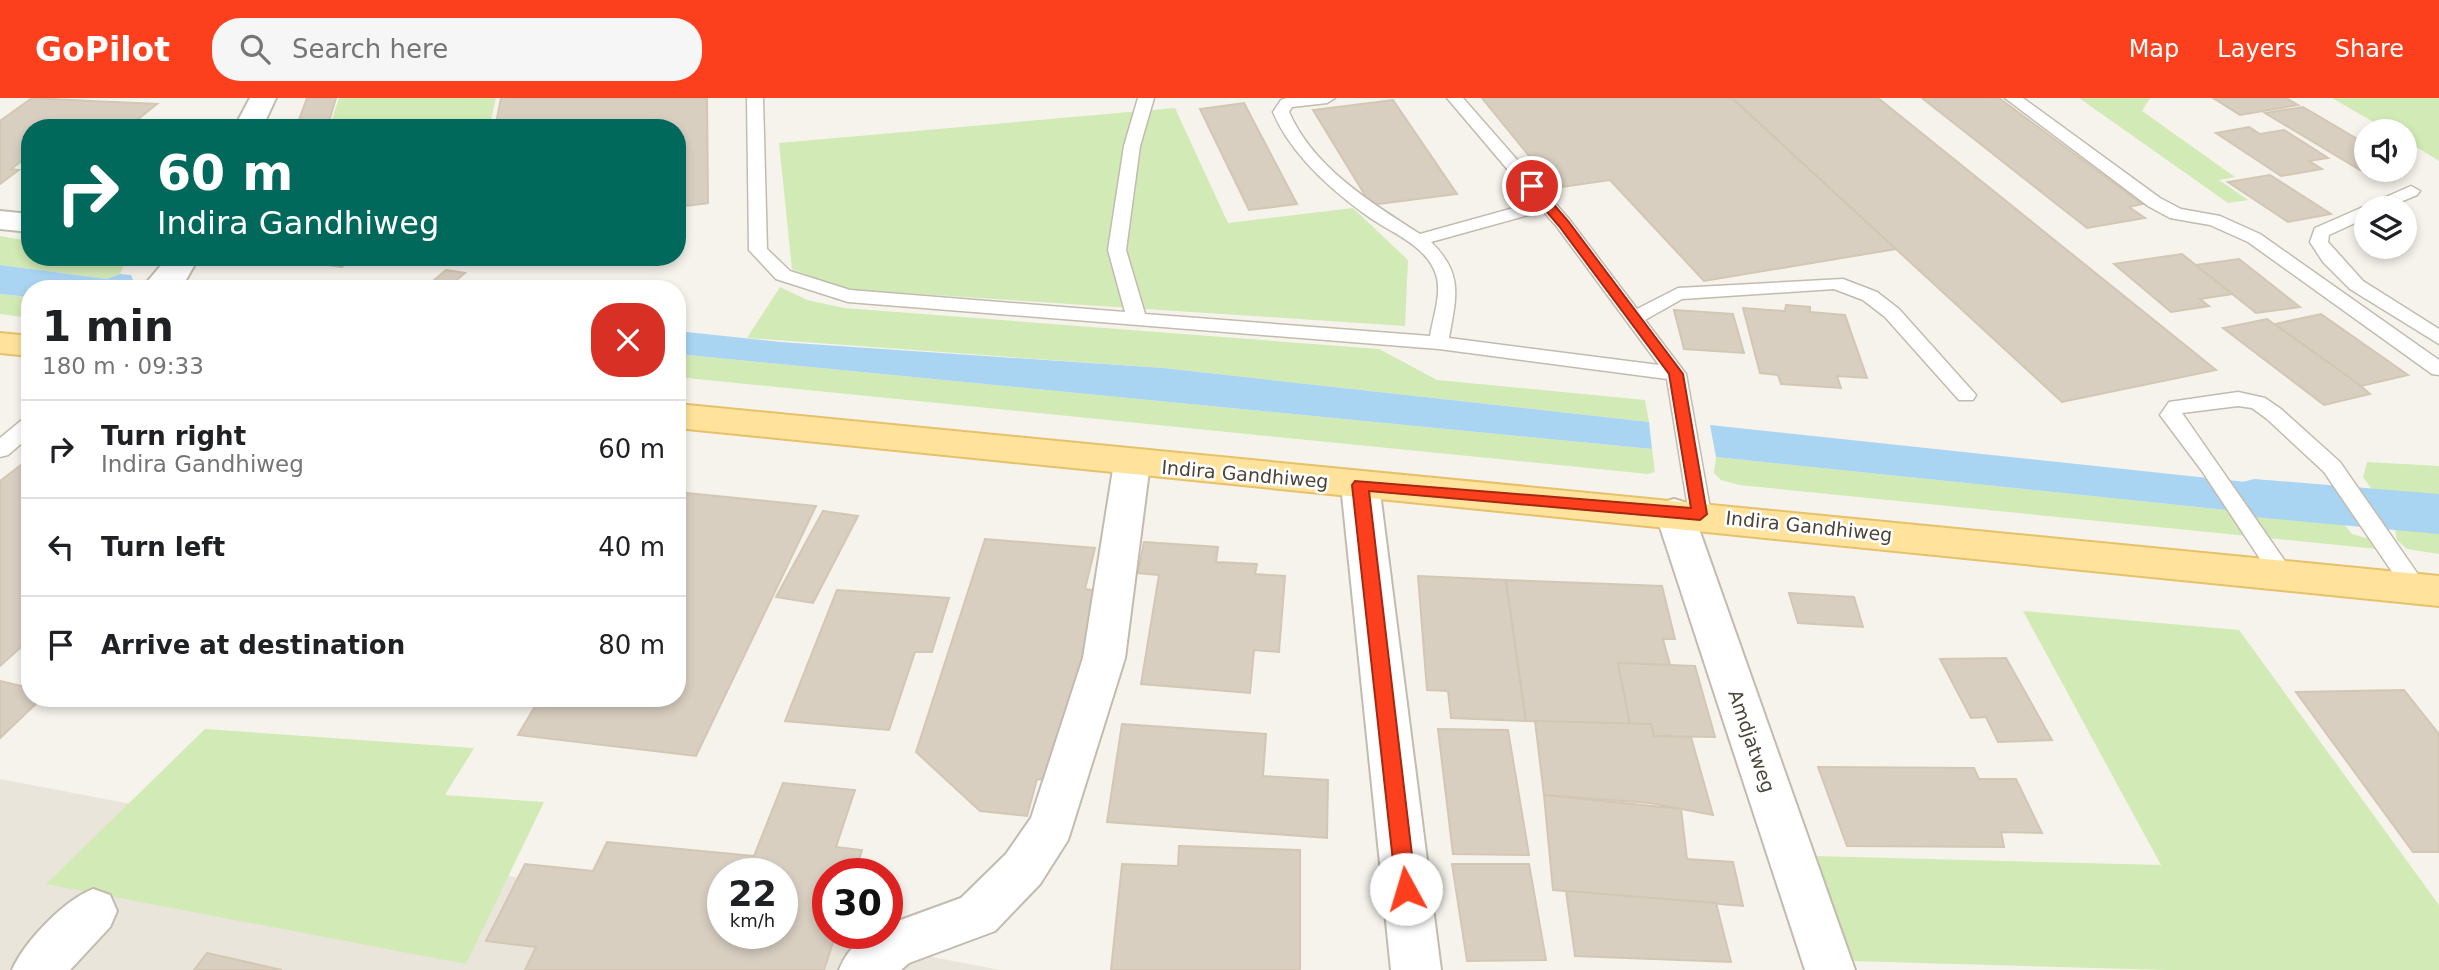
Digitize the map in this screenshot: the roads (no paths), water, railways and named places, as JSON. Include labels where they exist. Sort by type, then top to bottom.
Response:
[{"type":"main road","points":[[0,343],[21,345]]},
{"type":"main road","name":"Indira Gandhiweg","points":[[686,417],[1360,485],[1687,513],[2428,590]]},
{"type":"street","points":[[252,119],[262,98]]},
{"type":"street","points":[[0,220],[21,222]]},
{"type":"street","points":[[864,970],[892,946],[978,915],[1023,869],[1052,826],[1104,658],[1132,463]]},
{"type":"street","points":[[1360,485],[1416,970]]},
{"type":"street","name":"Amdjatweg","points":[[1687,513],[1830,970]]},
{"type":"street","points":[[37,970],[93,911]]},
{"type":"lane","points":[[755,98],[758,250],[783,275],[848,296],[1439,343],[1676,374]]},
{"type":"lane","points":[[1137,319],[1116,250],[1132,146],[1146,98]]},
{"type":"lane","points":[[1327,98],[1287,103],[1281,112],[1283,122],[1318,163],[1372,211],[1418,240],[1437,259],[1446,279],[1439,343]]},
{"type":"lane","points":[[1455,98],[1547,204],[1676,374],[1691,471],[1687,513]]},
{"type":"lane","points":[[2013,98],[2154,202],[2176,214],[2214,220],[2245,233],[2439,369]]},
{"type":"lane","points":[[2400,196],[2411,191]]},
{"type":"lane","points":[[1418,240],[1547,204]]},
{"type":"lane","points":[[2354,217],[2321,232],[2319,242],[2329,261],[2344,277],[2439,338]]},
{"type":"lane","points":[[1634,318],[1678,294],[1836,283],[1870,296],[1892,313],[1966,396]]},
{"type":"lane","points":[[2282,574],[2210,466],[2170,415],[2176,407],[2238,399],[2258,403],[2274,414],[2332,467],[2375,532],[2428,590]]},
{"type":"lane","points":[[0,450],[21,432]]},
{"type":"water","points":[[0,265],[107,279],[120,274],[131,275],[133,280],[21,280],[21,296],[0,294]]},
{"type":"water","points":[[686,332],[780,342],[1163,368],[1649,422],[1652,449],[686,355]]},
{"type":"water","points":[[1710,425],[2321,490],[2342,522],[1716,457]]},
{"type":"water","points":[[2374,492],[2439,501],[2439,528],[2394,524]]},
{"type":"waterway","points":[[2254,498],[2439,514]]}]
